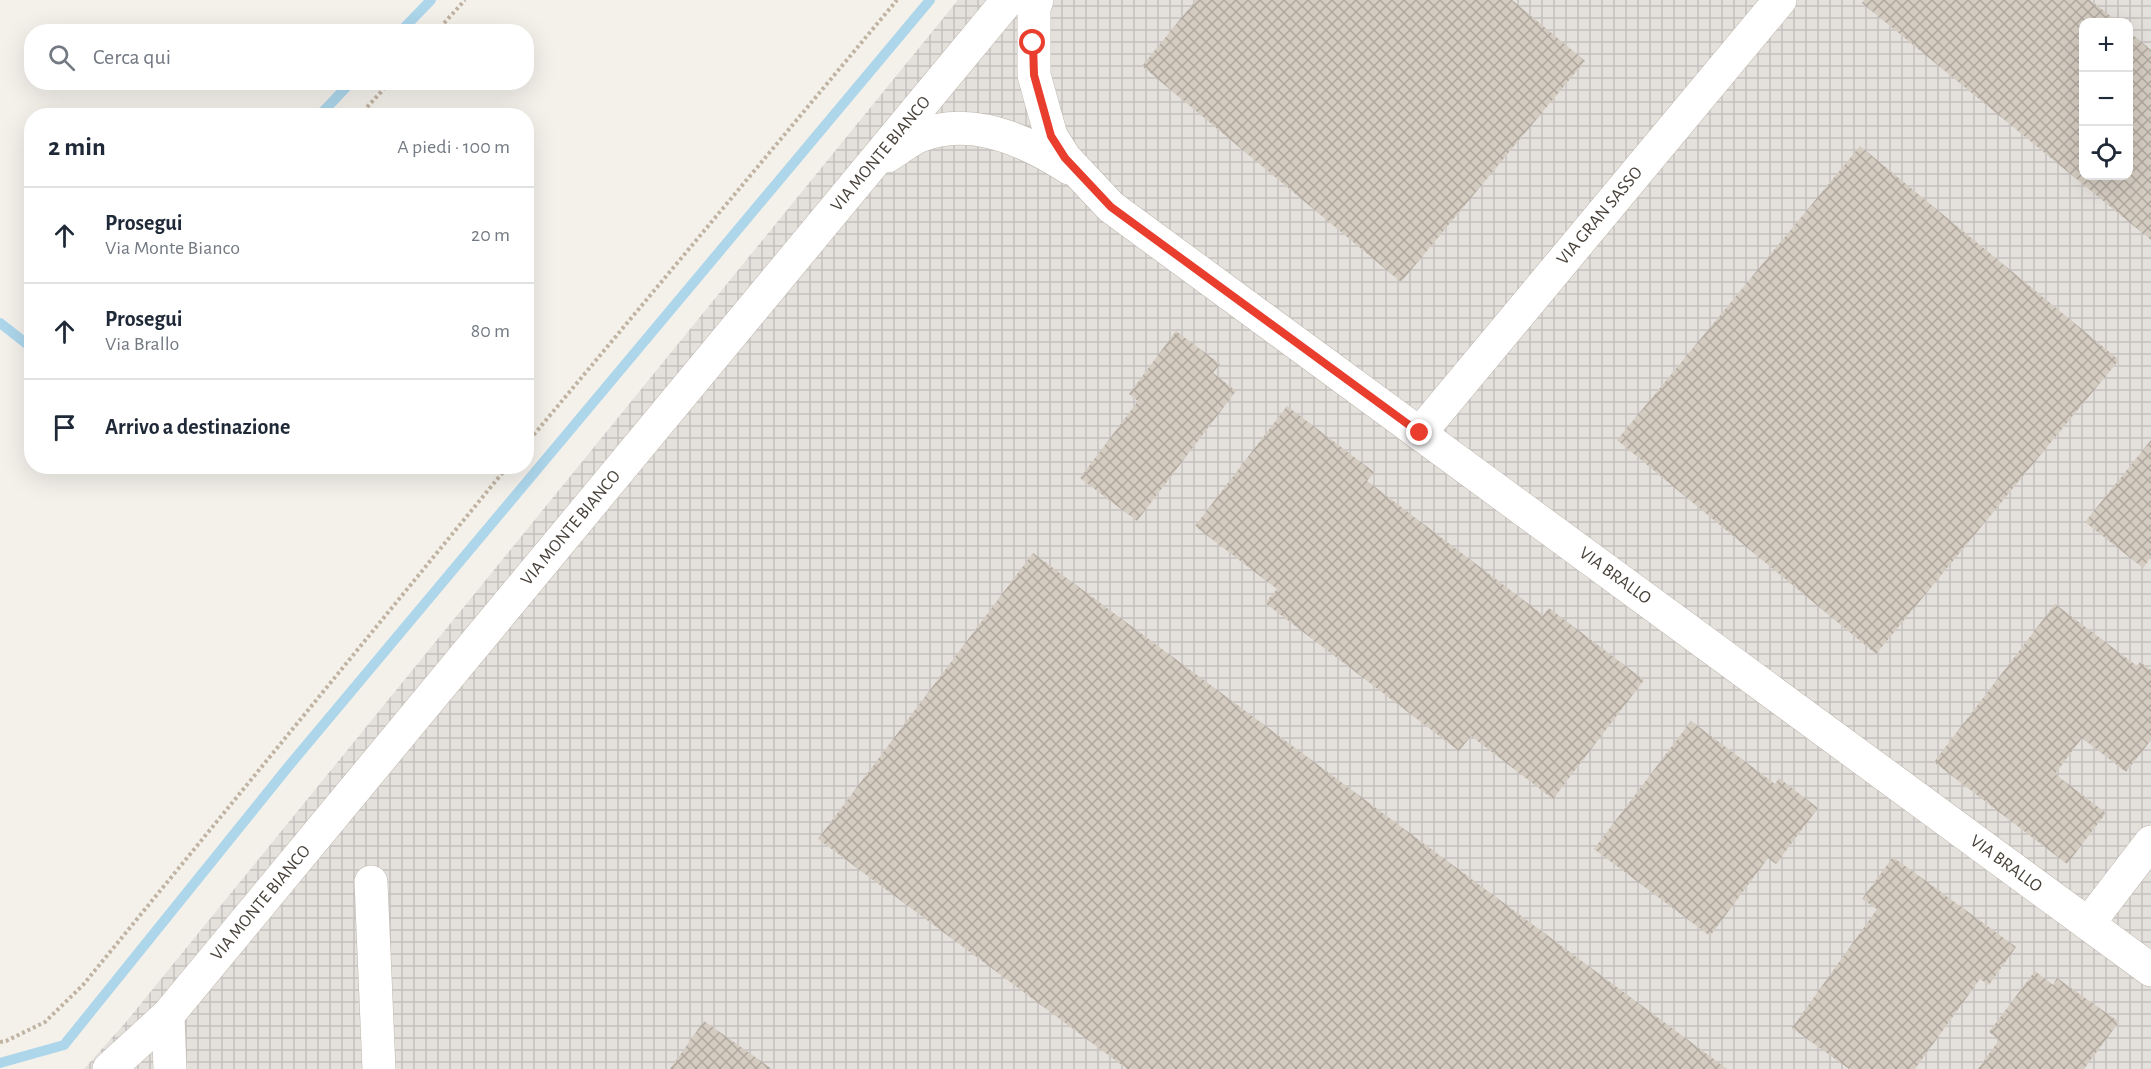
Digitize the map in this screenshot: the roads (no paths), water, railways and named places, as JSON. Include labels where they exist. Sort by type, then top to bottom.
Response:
[{"type":"street","name":"VIA MONTE BIANCO","points":[[109,1069],[168,1015],[1008,0]]},
{"type":"street","name":"VIA BRALLO","points":[[1037,0],[1034,20],[1034,75],[1051,136],[1065,158],[1111,207],[2151,970]]},
{"type":"street","name":"VIA GRAN SASSO","points":[[1420,433],[1780,0]]},
{"type":"street","name":"VIA BRALLO","points":[[870,167],[919,136],[958,127],[992,132],[1018,141],[1048,154],[1082,177]]},
{"type":"street","points":[[2088,924],[2151,842]]},
{"type":"street","points":[[371,882],[379,1069]]},
{"type":"street","points":[[168,1015],[170,1069]]},
{"type":"waterway","points":[[408,24],[431,0]]},
{"type":"waterway","points":[[534,473],[930,0]]},
{"type":"waterway","points":[[327,108],[343,90]]},
{"type":"waterway","points":[[0,323],[24,342]]},
{"type":"waterway","points":[[0,1063],[64,1045],[288,767],[533,474]]}]
